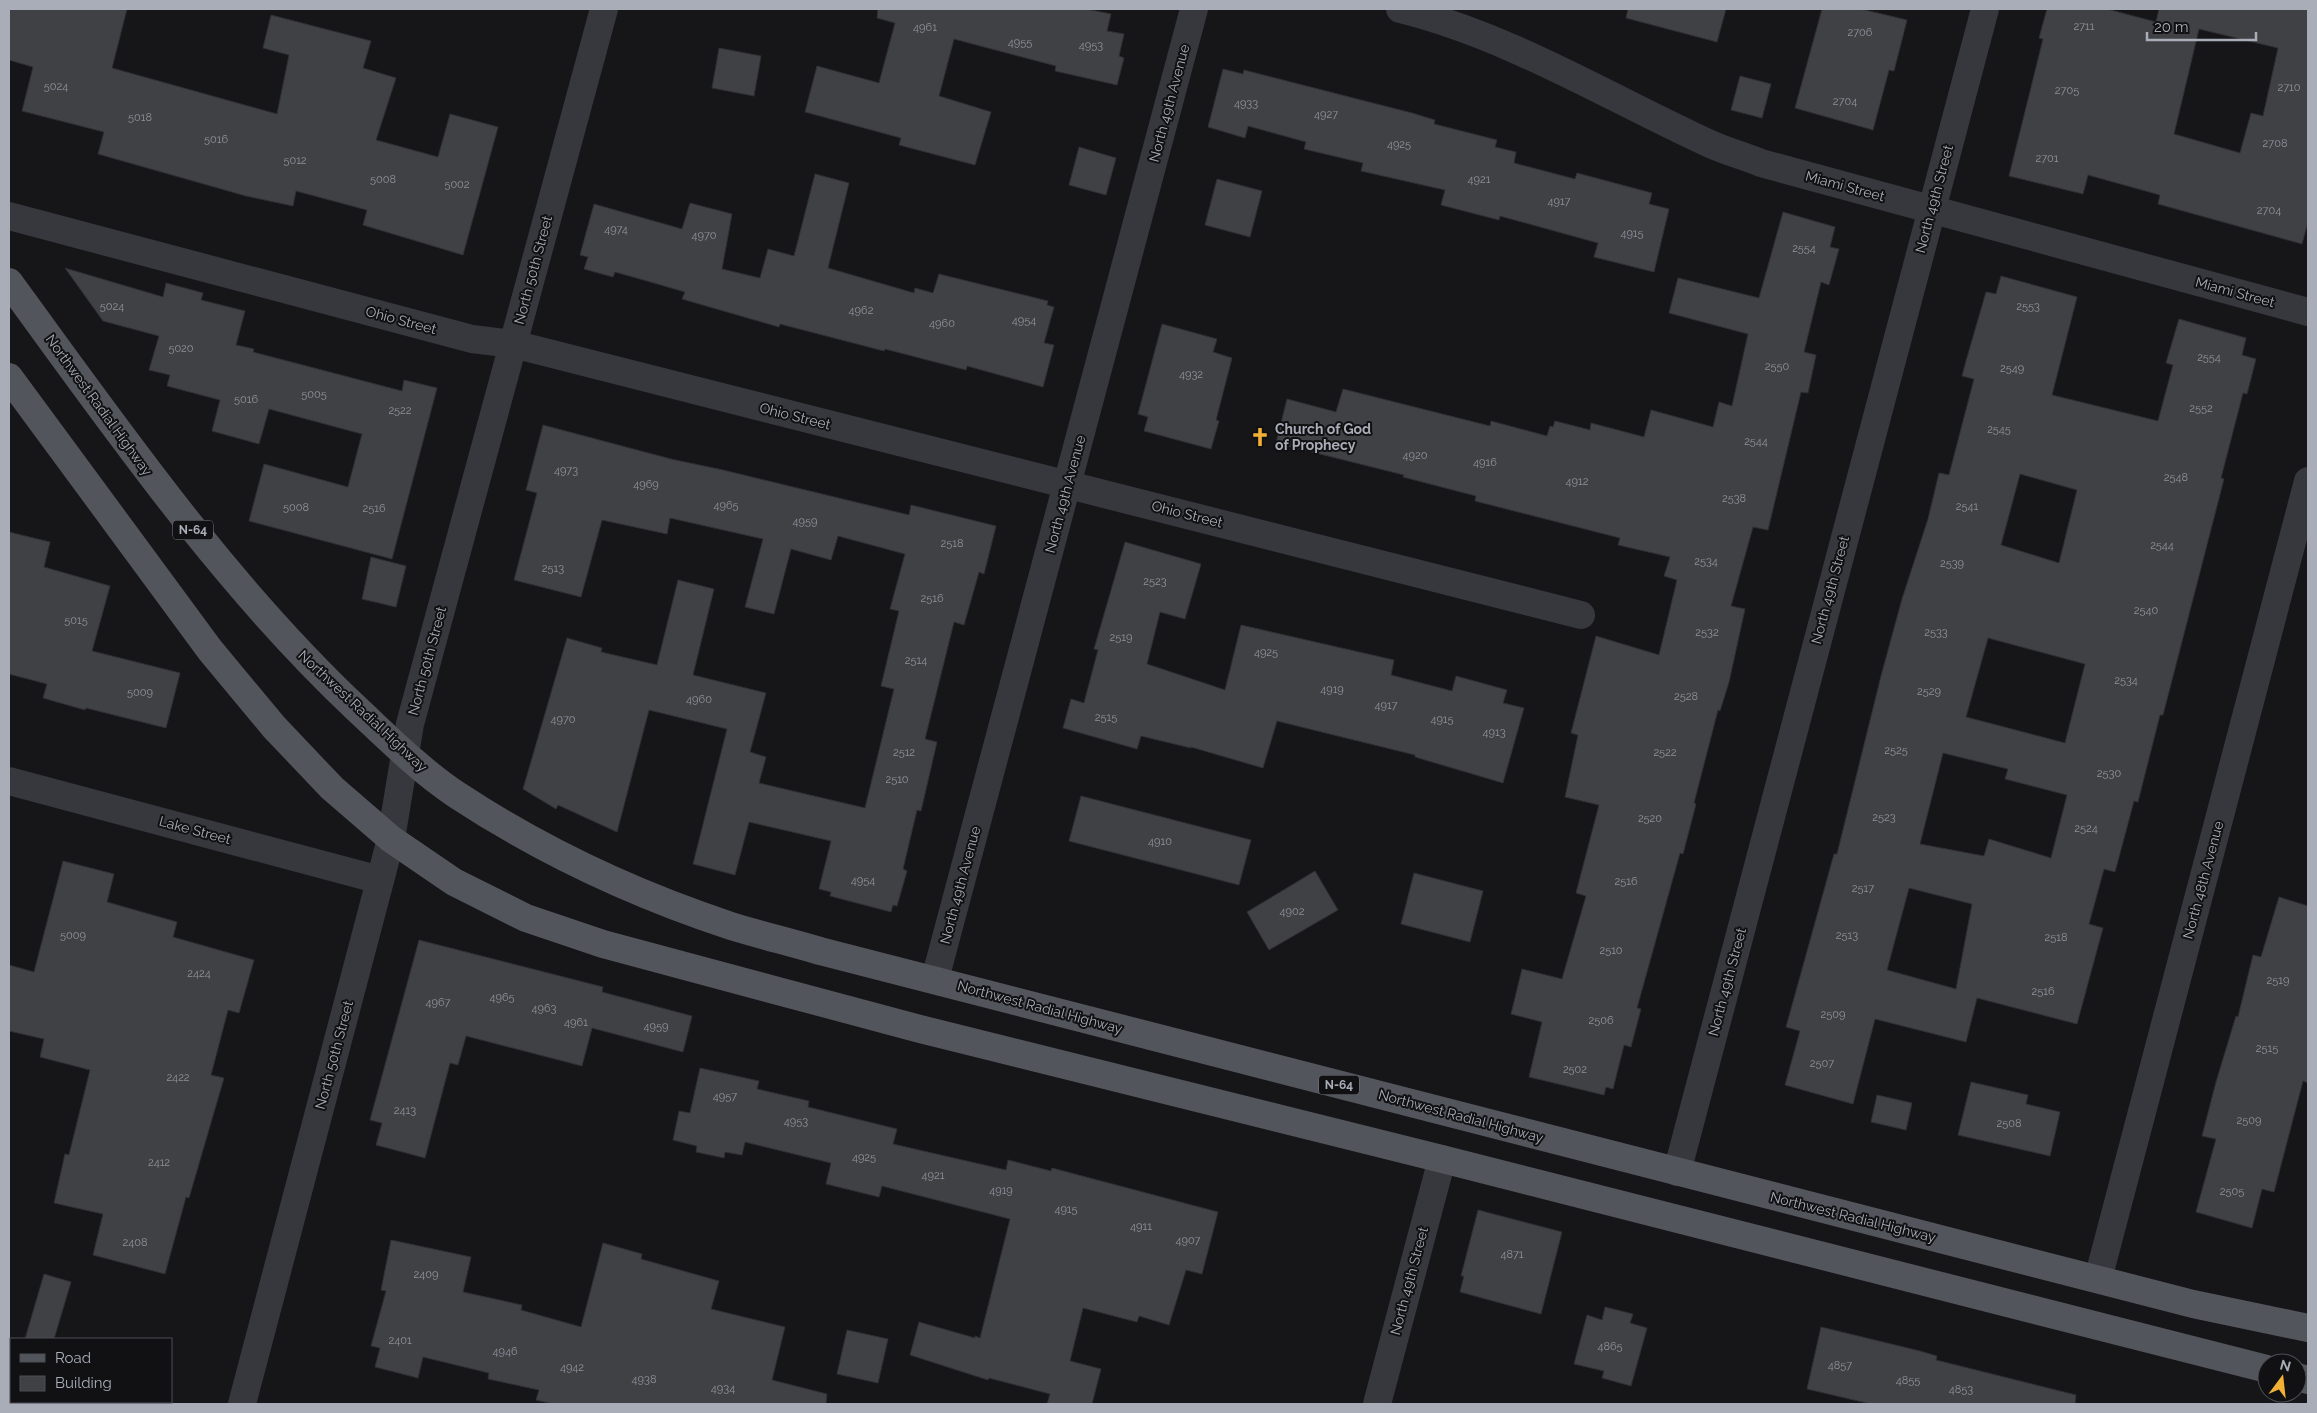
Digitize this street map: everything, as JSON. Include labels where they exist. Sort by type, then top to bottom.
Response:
[{"type":"main road","name":"Northwest Radial Highway","points":[[9,282],[172,504],[242,588],[320,675],[406,754],[455,794],[581,867],[641,893],[733,926],[820,951],[935,979],[2193,1304],[2308,1328]]},
{"type":"main road","points":[[9,377],[216,656],[274,727],[332,788],[391,839],[454,882],[526,918],[603,944],[920,1029],[1442,1159],[2257,1366]]},
{"type":"street","name":"North 50th Street","points":[[242,1404],[391,839],[410,724],[604,9]]},
{"type":"street","name":"North 49th Avenue","points":[[935,979],[1194,9]]},
{"type":"street","name":"Miami Street","points":[[1400,9],[1469,29],[1710,144],[1771,166],[1874,195],[1932,208],[2308,312]]},
{"type":"street","name":"North 49th Street","points":[[1677,1172],[1985,9]]},
{"type":"street","name":"Ohio Street","points":[[9,216],[472,338],[512,344],[1581,615]]},
{"type":"street","name":"North 48th Avenue","points":[[2098,1279],[2308,481]]},
{"type":"street","name":"Lake Street","points":[[9,781],[380,880]]},
{"type":"street","name":"North 49th Street","points":[[1377,1404],[1442,1159]]},
{"type":"building","points":[[9,9],[127,9],[112,68],[277,114],[289,55],[263,48],[271,15],[371,41],[363,68],[396,78],[376,140],[438,157],[450,114],[498,127],[463,255],[363,225],[367,210],[296,191],[293,206],[246,196],[98,154],[104,132],[22,111],[33,67],[9,60]]},
{"type":"building","points":[[878,9],[1086,9],[1111,14],[1107,31],[1124,34],[1119,56],[1124,58],[1117,85],[1055,71],[1056,66],[954,39],[939,96],[991,112],[975,165],[899,145],[901,138],[805,112],[817,66],[879,83],[895,23],[877,18]]},
{"type":"building","points":[[1628,9],[1726,9],[1717,42],[1626,18]]},
{"type":"building","points":[[1822,9],[1861,9],[1907,20],[1894,71],[1889,70],[1873,130],[1795,108]]},
{"type":"building","points":[[2047,9],[2107,9],[2156,22],[2159,9],[2308,9],[2308,222],[2302,244],[2158,204],[2160,195],[2088,175],[2083,194],[2009,176],[2043,39],[2039,38]],"holes":[[[2199,29],[2278,48],[2263,116],[2251,113],[2240,153],[2174,134]]]},
{"type":"building","points":[[719,48],[761,56],[754,96],[712,88]]},
{"type":"building","points":[[1223,69],[1243,74],[1244,70],[1412,113],[1435,120],[1434,124],[1497,140],[1495,147],[1516,152],[1514,163],[1575,179],[1577,173],[1652,193],[1649,204],[1669,209],[1654,272],[1594,257],[1598,243],[1500,216],[1499,220],[1441,205],[1445,190],[1361,171],[1363,163],[1304,149],[1306,142],[1248,126],[1245,138],[1208,127]]},
{"type":"building","points":[[1740,76],[1771,84],[1762,118],[1731,110]]},
{"type":"building","points":[[1079,147],[1116,158],[1106,195],[1069,185]]},
{"type":"building","points":[[815,174],[849,183],[828,268],[914,293],[915,288],[933,293],[939,274],[1048,301],[1047,305],[1054,307],[1044,343],[1054,345],[1043,387],[967,366],[966,370],[780,324],[779,327],[682,299],[685,292],[615,272],[613,277],[584,269],[588,257],[580,255],[594,204],[682,229],[690,203],[732,214],[722,269],[760,278],[768,249],[794,256]]},
{"type":"building","points":[[1217,179],[1262,191],[1250,237],[1205,225]]},
{"type":"building","points":[[1783,212],[1835,227],[1830,247],[1839,249],[1829,285],[1821,282],[1804,352],[1816,355],[1808,393],[1801,392],[1768,530],[1753,527],[1731,606],[1745,609],[1729,682],[1720,711],[1718,710],[1683,854],[1680,853],[1637,1008],[1641,1009],[1631,1047],[1624,1045],[1613,1089],[1606,1087],[1604,1095],[1529,1077],[1542,1022],[1511,1014],[1522,969],[1562,979],[1586,896],[1576,893],[1599,805],[1565,797],[1578,735],[1571,733],[1596,636],[1659,655],[1677,580],[1664,576],[1670,557],[1618,545],[1620,538],[1475,501],[1476,496],[1403,477],[1404,475],[1276,443],[1287,399],[1336,412],[1343,389],[1490,426],[1491,421],[1547,436],[1550,426],[1553,427],[1555,421],[1590,430],[1591,423],[1644,437],[1651,410],[1713,427],[1719,402],[1732,406],[1748,334],[1669,313],[1678,278],[1759,298]]},
{"type":"building","points":[[65,268],[163,297],[166,283],[203,293],[201,300],[245,311],[236,345],[254,349],[253,352],[402,391],[404,380],[437,388],[392,559],[249,521],[264,464],[348,487],[362,434],[269,409],[259,444],[212,431],[220,400],[167,386],[170,375],[149,370],[159,336],[103,321]]},
{"type":"building","points":[[2001,276],[2077,297],[2052,395],[2158,421],[2173,365],[2166,363],[2179,319],[2246,338],[2242,355],[2256,359],[2247,394],[2243,393],[2221,478],[2224,479],[2163,715],[2160,715],[2138,802],[2134,801],[2115,872],[2104,869],[2089,924],[2103,928],[2077,1024],[1977,998],[1966,1042],[1875,1019],[1853,1104],[1785,1085],[1800,1031],[1786,1027],[1834,854],[1837,854],[1881,676],[1902,599],[1928,519],[1939,473],[1949,475],[1974,379],[1962,376],[1966,361],[1986,292],[1996,294]],"holes":[[[2020,474],[2077,490],[2059,563],[2001,545]],[[1988,638],[2085,664],[2065,743],[1966,717]],[[1943,753],[2008,769],[2005,779],[2067,795],[2051,858],[1989,839],[1984,856],[1920,844]],[[1909,888],[1972,904],[1956,989],[1887,970]]]},
{"type":"building","points":[[1162,324],[1217,339],[1213,352],[1232,358],[1216,420],[1219,421],[1211,449],[1144,431],[1148,417],[1138,414]]},
{"type":"building","points":[[543,425],[671,459],[909,515],[911,505],[996,526],[984,574],[979,572],[964,625],[954,622],[925,739],[937,742],[921,811],[917,810],[903,869],[907,871],[897,906],[893,905],[891,912],[830,896],[831,892],[819,889],[831,841],[749,822],[735,875],[693,864],[727,729],[649,710],[617,832],[558,805],[556,809],[523,789],[567,638],[602,648],[601,652],[657,665],[678,580],[714,589],[693,675],[766,693],[750,752],[766,757],[759,783],[865,808],[894,689],[881,686],[899,611],[890,609],[905,554],[838,536],[831,560],[791,549],[774,614],[745,607],[763,539],[670,518],[667,534],[602,520],[581,597],[514,580],[537,493],[526,490]]},
{"type":"building","points":[[9,532],[50,542],[44,567],[110,586],[92,651],[180,673],[166,728],[86,708],[85,710],[43,698],[47,684],[9,674]]},
{"type":"building","points":[[1125,542],[1201,564],[1185,619],[1160,612],[1147,664],[1225,690],[1241,625],[1394,660],[1391,675],[1452,691],[1456,676],[1507,690],[1503,703],[1524,708],[1503,783],[1415,757],[1415,755],[1277,721],[1263,768],[1191,747],[1141,736],[1137,749],[1063,728],[1071,699],[1084,703],[1098,650],[1094,649]]},
{"type":"building","points":[[371,557],[406,566],[396,607],[362,599]]},
{"type":"building","points":[[1081,796],[1251,840],[1239,885],[1069,841]]},
{"type":"building","points":[[63,861],[114,874],[107,902],[177,922],[173,937],[254,960],[239,1013],[228,1010],[211,1075],[224,1078],[189,1198],[186,1197],[165,1274],[93,1255],[103,1214],[54,1203],[65,1154],[69,1155],[90,1070],[40,1057],[44,1039],[9,1031],[9,965],[34,972]]},
{"type":"building","points":[[1315,871],[1338,910],[1269,950],[1247,912]]},
{"type":"building","points":[[1414,873],[1483,891],[1470,942],[1401,924]]},
{"type":"building","points":[[2279,897],[2308,906],[2308,1083],[2303,1081],[2274,1192],[2262,1189],[2252,1228],[2196,1212],[2216,1139],[2202,1136],[2236,1016],[2238,1017],[2253,955],[2261,957]]},
{"type":"building","points":[[419,940],[603,987],[602,992],[692,1016],[683,1052],[592,1028],[582,1066],[466,1036],[458,1065],[450,1063],[425,1158],[376,1145],[382,1123],[370,1120]]},
{"type":"building","points":[[700,1068],[759,1081],[757,1089],[809,1101],[808,1107],[897,1129],[893,1144],[1006,1170],[1008,1160],[1051,1171],[1052,1168],[1218,1212],[1202,1274],[1186,1270],[1169,1325],[1139,1316],[1137,1322],[1083,1308],[1070,1361],[1101,1369],[1092,1404],[1047,1404],[1050,1394],[989,1378],[988,1380],[910,1355],[919,1322],[980,1338],[1010,1219],[882,1186],[879,1197],[826,1184],[831,1163],[745,1142],[742,1155],[725,1152],[724,1158],[696,1152],[697,1146],[673,1140],[679,1111],[690,1113]]},
{"type":"building","points":[[1971,1082],[2028,1095],[2026,1104],[2060,1112],[2050,1156],[1958,1135]]},
{"type":"building","points":[[1877,1095],[1912,1103],[1906,1130],[1871,1122]]},
{"type":"building","points":[[1478,1210],[1562,1232],[1541,1314],[1460,1292],[1464,1276],[1461,1276]]},
{"type":"building","points":[[391,1240],[471,1257],[463,1292],[522,1305],[521,1310],[581,1327],[603,1243],[642,1254],[641,1259],[719,1281],[711,1309],[785,1327],[772,1380],[827,1394],[826,1404],[553,1404],[536,1400],[539,1390],[488,1379],[489,1373],[423,1357],[418,1378],[375,1367],[380,1348],[371,1346],[386,1291],[381,1290]]},
{"type":"building","points":[[44,1274],[71,1282],[54,1338],[25,1338]]},
{"type":"building","points":[[1605,1307],[1633,1314],[1630,1323],[1647,1328],[1631,1386],[1602,1378],[1604,1371],[1574,1364],[1587,1315],[1602,1320]]},
{"type":"building","points":[[1821,1327],[1920,1351],[1937,1356],[1936,1360],[2076,1395],[2075,1404],[1871,1404],[1807,1389]]},
{"type":"building","points":[[847,1330],[888,1339],[878,1383],[837,1374]]},
{"type":"place","name":"Church of God of Prophecy","points":[[1260,437]]}]
